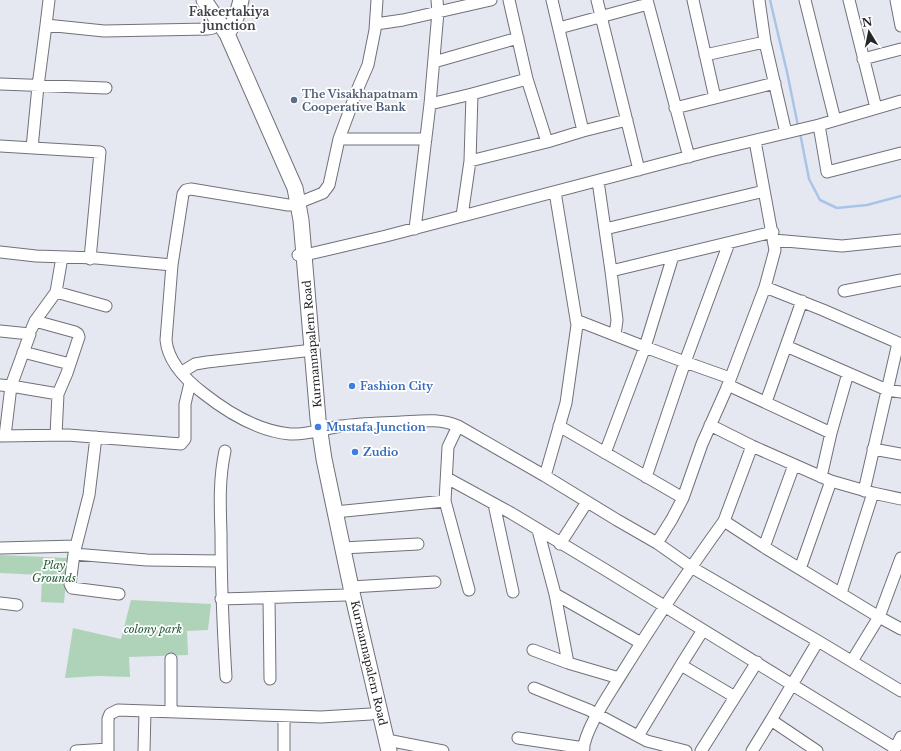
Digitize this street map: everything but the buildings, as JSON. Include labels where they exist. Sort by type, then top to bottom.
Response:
[{"type":"main road","points":[[196,0],[220,31],[235,23],[239,13],[241,0]]},
{"type":"main road","name":"Kurmannapalem Road","points":[[204,0],[295,188],[295,204],[302,220],[301,255],[315,432],[335,512],[343,548],[349,591],[386,748]]},
{"type":"main road","points":[[301,255],[304,351],[315,432],[313,448],[317,471],[349,591],[372,714],[386,748]]},
{"type":"street","points":[[32,148],[49,0]]},
{"type":"street","points":[[377,0],[376,24],[368,65],[339,139],[329,185],[326,190],[318,195],[295,204],[288,205],[191,189],[186,190],[183,194],[172,265],[166,340],[167,349],[170,356],[190,383],[208,397],[238,416],[256,425],[288,434],[315,432],[342,426],[430,420],[449,422],[545,476],[657,543],[691,567],[901,691]]},
{"type":"street","points":[[415,229],[430,104],[438,12],[437,0]]},
{"type":"street","points":[[376,24],[403,20],[491,0]]},
{"type":"street","points":[[509,0],[527,79],[547,142]]},
{"type":"street","points":[[552,0],[583,131]]},
{"type":"street","points":[[598,0],[639,170]]},
{"type":"street","points":[[693,0],[715,98]]},
{"type":"street","points":[[759,0],[765,42],[775,83],[795,131]]},
{"type":"street","points":[[805,0],[835,120]]},
{"type":"street","points":[[849,0],[876,108]]},
{"type":"street","points":[[896,0],[901,26]]},
{"type":"street","points":[[559,28],[647,2],[689,157]]},
{"type":"street","points":[[46,25],[104,31],[208,29],[220,31]]},
{"type":"street","points":[[434,62],[518,38]]},
{"type":"street","points":[[705,55],[765,42]]},
{"type":"street","points":[[863,59],[901,49]]},
{"type":"street","points":[[430,104],[527,79]]},
{"type":"street","points":[[676,108],[775,83]]},
{"type":"street","points":[[0,84],[106,88]]},
{"type":"street","points":[[462,216],[470,161],[472,94]]},
{"type":"street","points":[[301,255],[415,229],[689,157],[819,125],[901,101]]},
{"type":"street","points":[[470,161],[627,120]]},
{"type":"street","points":[[819,125],[827,172],[901,153]]},
{"type":"street","points":[[339,139],[426,139]]},
{"type":"street","points":[[657,543],[683,498],[710,425],[729,381],[765,287],[775,250],[755,141]]},
{"type":"street","points":[[0,146],[100,152],[90,258]]},
{"type":"street","points":[[598,181],[617,320],[615,335]]},
{"type":"street","points":[[605,229],[764,191]]},
{"type":"street","points":[[545,476],[566,403],[577,325],[555,192]]},
{"type":"street","points":[[611,271],[729,243],[773,236],[842,246],[901,240]]},
{"type":"street","points":[[646,477],[685,362],[729,243]]},
{"type":"street","points":[[0,252],[36,256],[90,258],[172,265]]},
{"type":"street","points":[[605,453],[645,347],[673,256]]},
{"type":"street","points":[[62,257],[56,292],[35,321],[23,352],[6,386],[2,436],[56,435],[181,444],[185,438],[185,399],[190,383]]},
{"type":"street","points":[[844,291],[901,280]]},
{"type":"street","points":[[765,287],[802,301],[900,344],[887,390],[874,449],[868,492],[841,593]]},
{"type":"street","points":[[56,292],[106,306]]},
{"type":"street","points":[[766,402],[802,301]]},
{"type":"street","points":[[576,320],[685,362],[729,381],[766,402],[832,433]]},
{"type":"street","points":[[35,321],[78,334],[78,341],[58,394],[56,435]]},
{"type":"street","points":[[0,332],[30,334]]},
{"type":"street","points":[[786,346],[887,390],[901,392]]},
{"type":"street","points":[[182,372],[195,364],[304,351]]},
{"type":"street","points":[[23,352],[70,364]]},
{"type":"street","points":[[800,569],[826,479],[832,433],[848,373]]},
{"type":"street","points":[[6,386],[58,394]]},
{"type":"street","points":[[710,425],[752,446],[826,479],[868,492],[901,499]]},
{"type":"street","points":[[458,426],[448,447],[447,478],[444,501],[469,590]]},
{"type":"street","points":[[559,426],[683,498]]},
{"type":"street","points":[[96,438],[89,495],[75,550],[70,584],[72,588],[119,594]]},
{"type":"street","points":[[518,738],[583,750],[596,715],[691,567],[724,522],[752,446]]},
{"type":"street","points":[[874,449],[901,454]]},
{"type":"street","points":[[225,451],[220,486],[221,599],[226,677]]},
{"type":"street","points":[[764,547],[794,465]]},
{"type":"street","points":[[447,478],[604,569],[849,718],[894,749],[901,737]]},
{"type":"street","points":[[335,512],[444,501]]},
{"type":"street","points":[[560,544],[587,502]]},
{"type":"street","points":[[494,504],[513,592]]},
{"type":"street","points":[[724,522],[901,629]]},
{"type":"street","points":[[538,530],[555,594],[568,663]]},
{"type":"street","points":[[343,548],[418,544]]},
{"type":"street","points":[[0,548],[75,550],[147,560],[221,561]]},
{"type":"street","points":[[852,661],[879,617],[901,558]]},
{"type":"street","points":[[221,599],[269,598],[435,582]]},
{"type":"street","points":[[555,594],[641,643]]},
{"type":"street","points":[[269,598],[270,679]]},
{"type":"street","points":[[0,603],[16,605]]},
{"type":"street","points":[[638,736],[703,630]]},
{"type":"street","points":[[752,751],[818,641]]},
{"type":"street","points":[[533,650],[568,663],[619,678]]},
{"type":"street","points":[[171,712],[172,659]]},
{"type":"street","points":[[701,751],[757,662]]},
{"type":"street","points":[[681,665],[735,697]]},
{"type":"street","points":[[534,688],[589,710],[638,736],[659,745],[686,751]]},
{"type":"street","points":[[76,751],[108,750],[108,719],[110,714],[118,710],[321,717],[372,714]]},
{"type":"street","points":[[144,751],[145,711]]},
{"type":"street","points":[[284,716],[284,751]]},
{"type":"street","points":[[771,720],[816,751]]},
{"type":"street","points":[[386,748],[443,751]]},
{"type":"green space","name":"Play Grounds","points":[[0,555],[68,558],[64,603],[41,602],[42,575],[0,573]]},
{"type":"green space","name":"colony park","points":[[131,600],[211,604],[208,630],[187,631],[188,655],[129,657],[130,677],[98,676],[65,678],[73,628],[121,639]]},
{"type":"waterway","points":[[770,0],[798,126]]},
{"type":"waterway","points":[[800,133],[809,179],[820,200],[837,208],[867,205],[901,196]]},
{"type":"place","name":"The Visakhapatnam Cooperative Bank","points":[[294,100]]},
{"type":"place","name":"Fashion City","points":[[352,386]]},
{"type":"place","name":"Mustafa Junction","points":[[318,427]]},
{"type":"place","name":"Zudio","points":[[355,452]]},
{"type":"district","name":"Fakeertakiya junction","points":[[229,19]]}]
